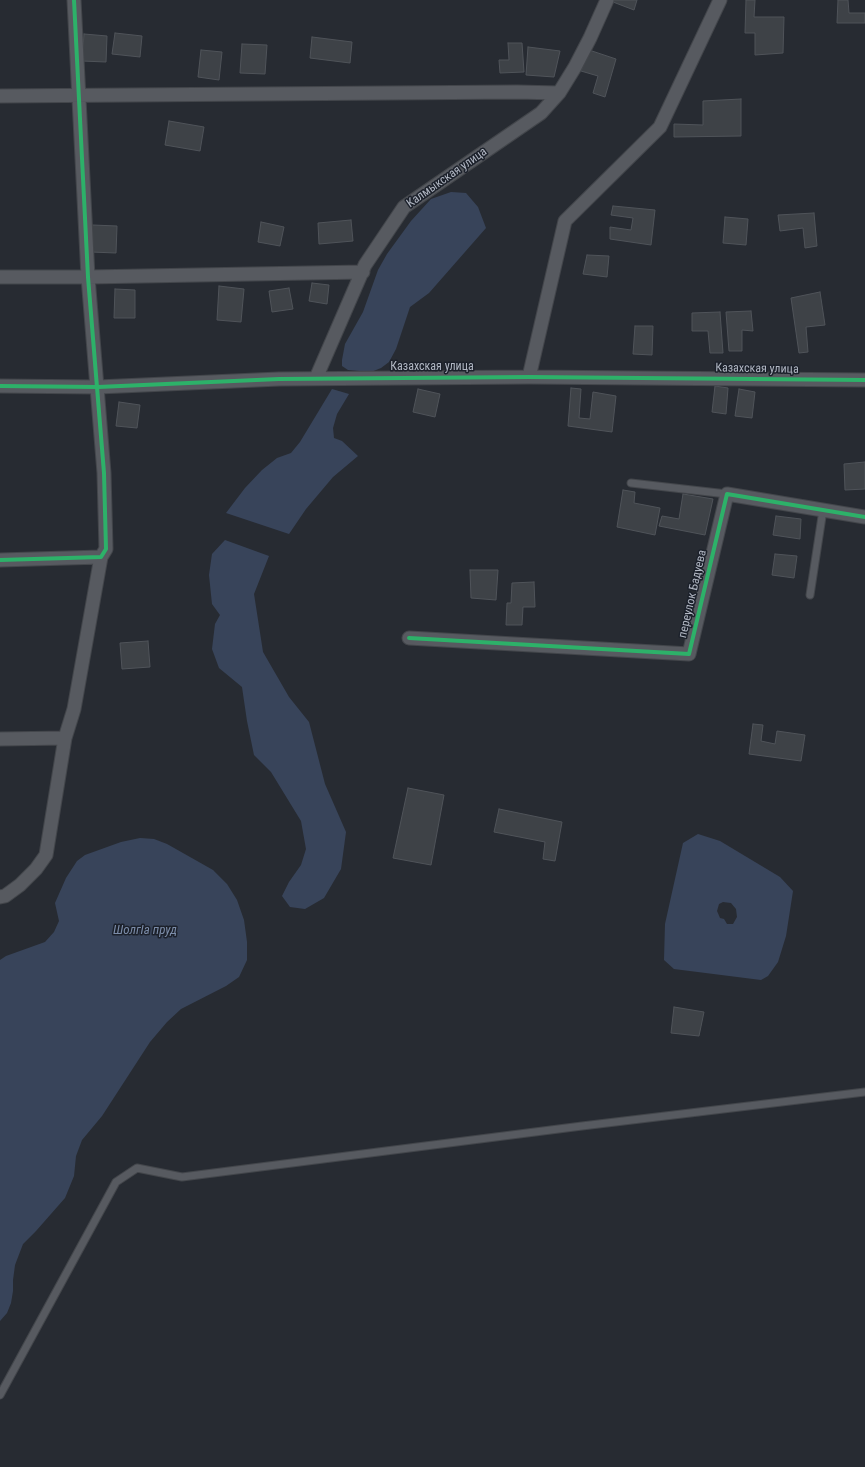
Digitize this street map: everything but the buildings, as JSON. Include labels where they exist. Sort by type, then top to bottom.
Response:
[{"type":"street","points":[[0,897],[5,896],[20,885],[36,869],[46,855],[65,738],[74,709],[101,557],[106,548],[107,539],[98,387],[88,276],[74,0]]},
{"type":"street","name":"Калмыкская улица","points":[[316,378],[365,266],[404,207],[541,113],[559,93],[590,38],[607,0]]},
{"type":"street","points":[[530,377],[565,221],[660,127],[720,0]]},
{"type":"street","points":[[0,96],[509,92],[559,93]]},
{"type":"street","points":[[0,277],[363,272]]},
{"type":"street","name":"Казахская улица","points":[[0,386],[98,387],[316,378],[530,377],[865,380]]},
{"type":"street","points":[[727,494],[865,517]]},
{"type":"street","name":"переулок Бадуева","points":[[409,638],[689,654],[727,494]]},
{"type":"street","points":[[0,560],[101,557]]},
{"type":"street","points":[[0,739],[65,738]]},
{"type":"lane","points":[[631,483],[727,494]]},
{"type":"lane","points":[[810,595],[823,510]]},
{"type":"lane","points":[[0,1395],[116,1182],[137,1168],[182,1177],[590,1125],[865,1092]]},
{"type":"water","points":[[451,192],[466,193],[478,207],[486,228],[429,293],[410,307],[396,349],[389,362],[381,368],[371,372],[348,370],[342,366],[345,344],[363,312],[378,270],[387,254],[411,221],[431,199]]},
{"type":"water","points":[[332,389],[349,394],[337,414],[333,428],[334,438],[342,441],[358,456],[333,477],[306,509],[289,534],[226,513],[245,488],[262,470],[277,458],[291,453],[300,442]]},
{"type":"water","points":[[225,540],[269,556],[254,594],[263,652],[289,697],[309,722],[325,784],[346,832],[341,869],[324,898],[305,909],[290,907],[282,896],[289,882],[301,865],[306,849],[301,821],[271,772],[254,755],[242,687],[219,668],[212,649],[215,624],[220,615],[212,604],[209,575],[212,554]]},
{"type":"water","points":[[698,834],[720,841],[780,877],[793,891],[786,936],[778,962],[768,976],[761,980],[674,969],[664,960],[665,924],[683,843]],"holes":[[[723,902],[731,903],[736,909],[737,917],[733,924],[727,924],[724,919],[720,918],[717,911],[719,904]]]},
{"type":"water","name":"ШолгIа пруд","points":[[140,838],[154,839],[167,844],[213,870],[227,884],[237,900],[244,920],[247,942],[247,960],[239,977],[226,986],[181,1009],[167,1022],[150,1042],[102,1116],[82,1140],[76,1156],[74,1176],[65,1198],[23,1244],[15,1265],[11,1303],[7,1313],[0,1321],[0,960],[6,956],[45,942],[54,932],[59,921],[55,903],[66,878],[77,861],[85,855],[121,842]]},
{"type":"cycle path","points":[[0,560],[101,557],[106,549],[104,473],[88,277],[74,0]]},
{"type":"cycle path","points":[[0,386],[98,387],[279,379],[529,377],[865,380]]},
{"type":"cycle path","points":[[409,638],[689,654],[727,494],[865,517]]}]
